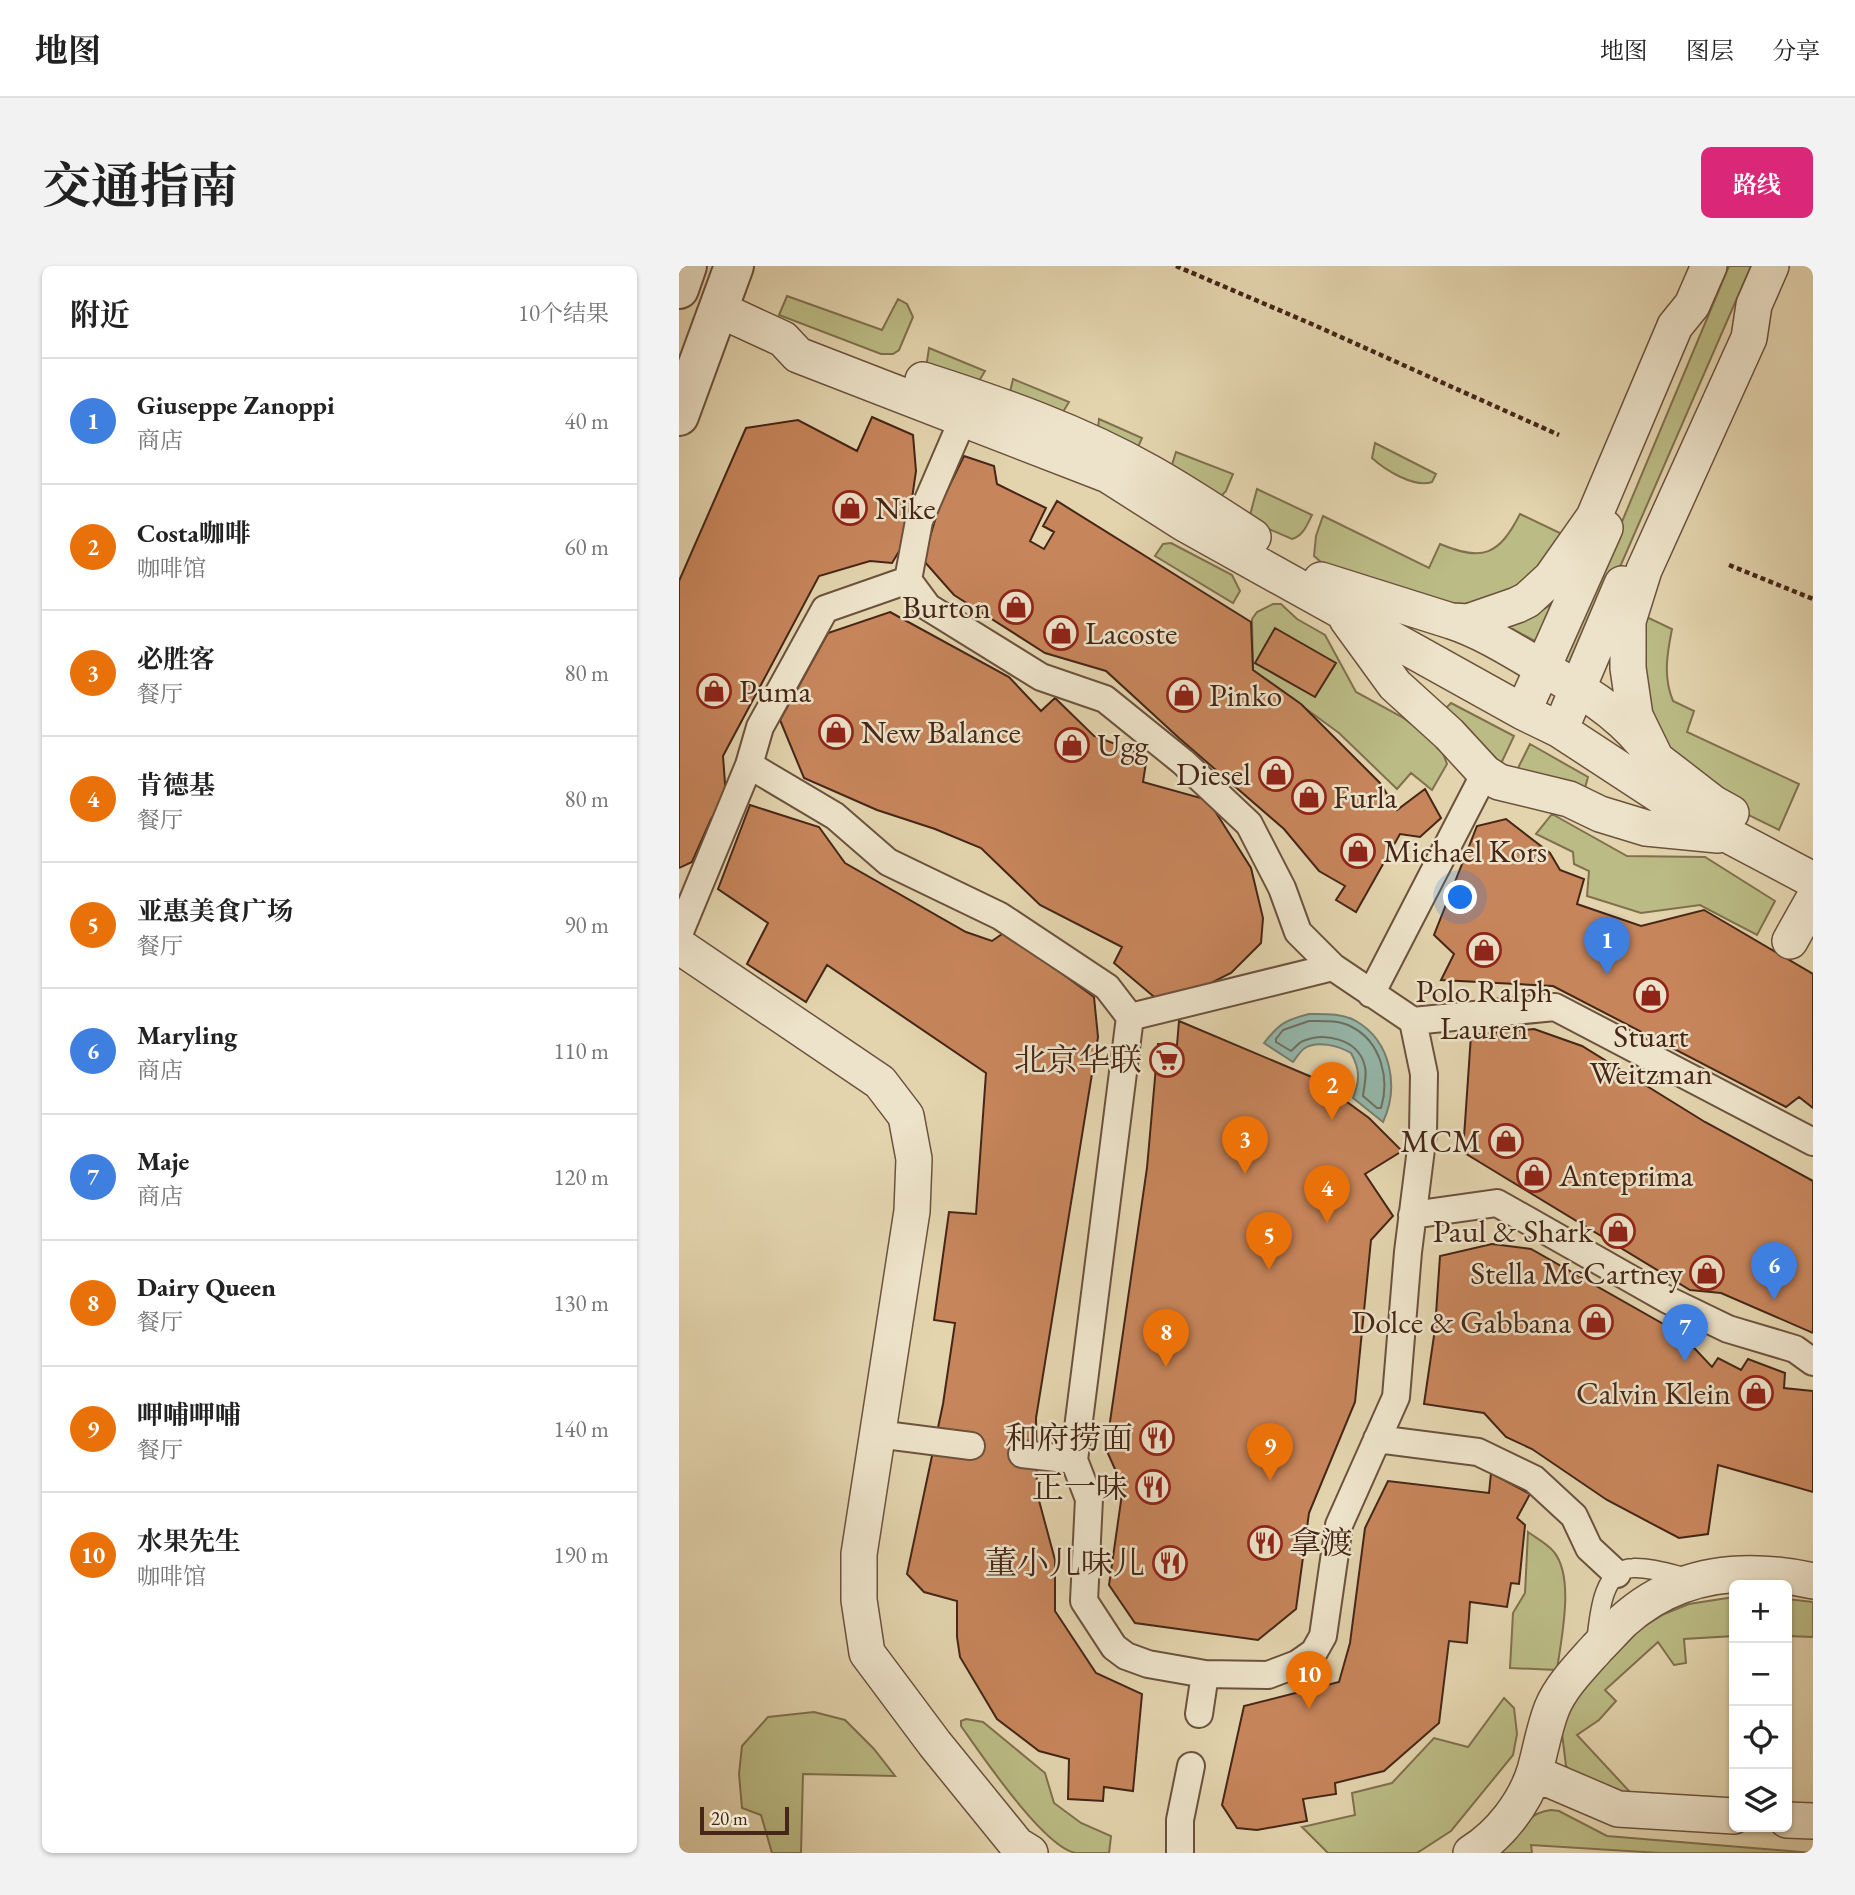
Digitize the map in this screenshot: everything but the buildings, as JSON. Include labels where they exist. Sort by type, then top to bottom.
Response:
[{"type":"street","points":[[679,289],[687,266]]},
{"type":"street","points":[[679,416],[734,266]]},
{"type":"street","points":[[1451,621],[1468,622],[1517,605],[1551,578],[1594,517],[1675,326],[1692,304],[1709,266]]},
{"type":"street","points":[[1656,760],[1635,716],[1628,668],[1629,621],[1644,570],[1749,338],[1754,305],[1771,266]]},
{"type":"street","points":[[1523,712],[1692,328],[1692,304]]},
{"type":"street","points":[[1560,730],[1730,327],[1754,305]]},
{"type":"street","points":[[718,309],[783,339],[807,338],[912,388],[963,419],[1108,475],[1185,524],[1560,730],[1690,815],[1803,867]]},
{"type":"street","points":[[912,388],[984,400],[1078,436],[1138,466],[1324,583],[1476,629],[1578,689],[1623,720],[1656,760],[1803,867]]},
{"type":"street","points":[[963,419],[919,521],[908,580],[928,607],[1041,677],[1105,699],[1183,762],[1249,824],[1282,888],[1298,932],[1333,967],[1413,1021],[1555,1007],[1813,1142]]},
{"type":"street","points":[[679,934],[749,765],[760,727],[825,609],[908,580]]},
{"type":"street","points":[[1341,610],[1395,685],[1449,734],[1485,773],[1499,782],[1569,799],[1600,814],[1646,828],[1732,836]]},
{"type":"street","points":[[749,765],[835,817],[888,862],[1000,916],[1064,958],[1107,987],[1130,1017],[1074,1460],[1089,1499],[1084,1601],[1114,1647],[1126,1656],[1148,1664],[1205,1674],[1268,1675],[1297,1664],[1314,1652],[1324,1636],[1339,1525],[1396,1397],[1412,1215],[1423,1133],[1424,1074],[1413,1021]]},
{"type":"street","points":[[1371,994],[1485,773]]},
{"type":"street","points":[[1790,942],[1813,900]]},
{"type":"street","points":[[679,946],[880,1082],[906,1116],[914,1159],[912,1211],[859,1554],[859,1600],[867,1653],[935,1744],[1017,1845],[1030,1853]]},
{"type":"street","points":[[1130,1017],[1333,967]]},
{"type":"street","points":[[1412,1215],[1497,1203],[1668,1300],[1728,1329],[1795,1349],[1813,1362]]},
{"type":"street","points":[[877,1434],[971,1446]]},
{"type":"street","points":[[1377,1439],[1478,1452],[1534,1479],[1574,1516],[1589,1548],[1617,1574]]},
{"type":"street","points":[[1022,1454],[1074,1460]]},
{"type":"street","points":[[1471,1853],[1485,1844],[1516,1810],[1534,1773],[1553,1707],[1564,1688],[1594,1651],[1623,1621],[1648,1602],[1683,1584],[1721,1573],[1757,1572],[1813,1581]]},
{"type":"street","points":[[1199,1714],[1205,1674]]},
{"type":"street","points":[[1180,1853],[1180,1820],[1191,1766]]},
{"type":"street","points":[[1534,1773],[1618,1809],[1729,1816]]},
{"type":"street","points":[[1792,1820],[1813,1821]]},
{"type":"lane","points":[[1594,1651],[1605,1595],[1617,1574],[1634,1567],[1698,1580]]},
{"type":"path","points":[[1176,266],[1559,435]]},
{"type":"path","points":[[1729,565],[1813,599]]},
{"type":"green space","points":[[1729,266],[1751,266],[1576,668],[1562,665]]},
{"type":"green space","points":[[787,296],[882,330],[898,299],[907,304],[913,317],[899,350],[893,354],[881,354],[779,315]]},
{"type":"green space","points":[[929,348],[985,371],[976,386],[926,368]]},
{"type":"green space","points":[[1013,379],[1069,402],[1060,417],[1010,392]]},
{"type":"green space","points":[[1099,419],[1142,438],[1139,445],[1134,449],[1098,429]]},
{"type":"green space","points":[[1375,443],[1436,474],[1432,482],[1409,480],[1384,468],[1372,458]]},
{"type":"green space","points":[[1176,452],[1233,474],[1226,491],[1220,497],[1170,471]]},
{"type":"green space","points":[[1257,489],[1312,515],[1302,533],[1292,539],[1255,523],[1250,515]]},
{"type":"green space","points":[[1520,514],[1562,534],[1533,580],[1505,597],[1465,604],[1418,600],[1335,574],[1314,556],[1316,536],[1323,516],[1429,568],[1440,544],[1468,553],[1488,551],[1497,546],[1505,539]]},
{"type":"green space","points":[[1171,543],[1232,575],[1240,591],[1233,603],[1155,556],[1163,544]]},
{"type":"green space","points":[[1566,597],[1542,645],[1509,627]]},
{"type":"green space","points":[[1273,604],[1281,604],[1297,619],[1325,635],[1356,692],[1402,717],[1440,745],[1447,764],[1432,790],[1411,773],[1397,789],[1339,733],[1253,670],[1252,619],[1257,612]]},
{"type":"green space","points":[[1636,612],[1672,629],[1667,656],[1668,683],[1673,701],[1694,711],[1687,732],[1799,784],[1779,830],[1734,808],[1673,758],[1653,726]]},
{"type":"green space","points":[[1451,703],[1514,736],[1498,770],[1446,708]]},
{"type":"green space","points":[[1530,744],[1588,777],[1585,788],[1513,778]]},
{"type":"green space","points":[[1552,814],[1627,856],[1705,857],[1775,901],[1757,935],[1700,905],[1641,913],[1587,896],[1589,871],[1574,864],[1573,852],[1536,834]]},
{"type":"green space","points":[[1528,1532],[1554,1552],[1564,1577],[1565,1609],[1557,1670],[1510,1668],[1513,1613],[1525,1593]]},
{"type":"green space","points":[[1729,1598],[1729,1636],[1684,1639],[1686,1663],[1674,1665],[1658,1642],[1605,1690],[1616,1701],[1599,1720],[1577,1735],[1630,1792],[1617,1797],[1575,1777],[1566,1766],[1562,1733],[1567,1712],[1576,1693],[1637,1631],[1664,1614],[1689,1604]]},
{"type":"green space","points":[[1792,1600],[1813,1602],[1813,1637],[1792,1636]]},
{"type":"green space","points":[[1504,1698],[1514,1708],[1517,1734],[1513,1755],[1451,1831],[1417,1853],[1328,1853],[1302,1827],[1355,1815],[1352,1793],[1392,1783],[1434,1738],[1468,1747]]},
{"type":"green space","points":[[814,1712],[845,1720],[874,1749],[895,1776],[803,1774],[801,1853],[772,1853],[761,1815],[742,1808],[739,1774],[742,1746],[768,1717]]},
{"type":"green space","points":[[966,1719],[983,1722],[1045,1773],[1054,1803],[1081,1823],[1111,1836],[1109,1853],[1076,1853],[1047,1835],[1014,1798],[961,1726],[961,1721]]},
{"type":"green space","points":[[1551,1810],[1559,1811],[1607,1836],[1813,1853],[1660,1853],[1531,1845],[1532,1853],[1495,1853],[1527,1820]]},
{"type":"water","points":[[1309,1014],[1333,1014],[1351,1018],[1378,1041],[1385,1053],[1391,1081],[1391,1095],[1383,1122],[1353,1098],[1358,1075],[1351,1053],[1334,1046],[1316,1044],[1303,1049],[1293,1062],[1264,1043],[1283,1024]]},
{"type":"place","name":"Nike","points":[[850,508]]},
{"type":"place","name":"Burton","points":[[1016,607]]},
{"type":"place","name":"Lacoste","points":[[1061,633]]},
{"type":"place","name":"Puma","points":[[714,691]]},
{"type":"place","name":"Pinko","points":[[1184,695]]},
{"type":"place","name":"New Balance","points":[[836,732]]},
{"type":"place","name":"Ugg","points":[[1072,745]]},
{"type":"place","name":"Diesel","points":[[1276,774]]},
{"type":"place","name":"Furla","points":[[1309,797]]},
{"type":"place","name":"Michael Kors","points":[[1358,851]]},
{"type":"place","name":"Polo Ralph Lauren","points":[[1484,950]]},
{"type":"place","name":"Giuseppe Zanoppi","points":[[1607,975]]},
{"type":"place","name":"Stuart Weitzman","points":[[1651,995]]},
{"type":"place","name":"北京华联","points":[[1167,1060]]},
{"type":"place","name":"Costa咖啡","points":[[1332,1120]]},
{"type":"place","name":"MCM","points":[[1506,1141]]},
{"type":"place","name":"必胜客","points":[[1245,1174]]},
{"type":"place","name":"Anteprima","points":[[1534,1175]]},
{"type":"place","name":"肯德基","points":[[1327,1223]]},
{"type":"place","name":"Paul & Shark","points":[[1618,1231]]},
{"type":"place","name":"亚惠美食广场","points":[[1269,1270]]},
{"type":"place","name":"Stella McCartney","points":[[1707,1273]]},
{"type":"place","name":"Maryling","points":[[1774,1300]]},
{"type":"place","name":"Dolce & Gabbana","points":[[1596,1322]]},
{"type":"place","name":"Maje","points":[[1685,1362]]},
{"type":"place","name":"Dairy Queen","points":[[1166,1367]]},
{"type":"place","name":"Calvin Klein","points":[[1756,1393]]},
{"type":"place","name":"和府捞面","points":[[1157,1438]]},
{"type":"place","name":"呷哺呷哺","points":[[1270,1481]]},
{"type":"place","name":"正一味","points":[[1153,1487]]},
{"type":"place","name":"拿渡","points":[[1265,1543]]},
{"type":"place","name":"董小儿味儿","points":[[1170,1563]]},
{"type":"place","name":"水果先生","points":[[1309,1709]]}]
